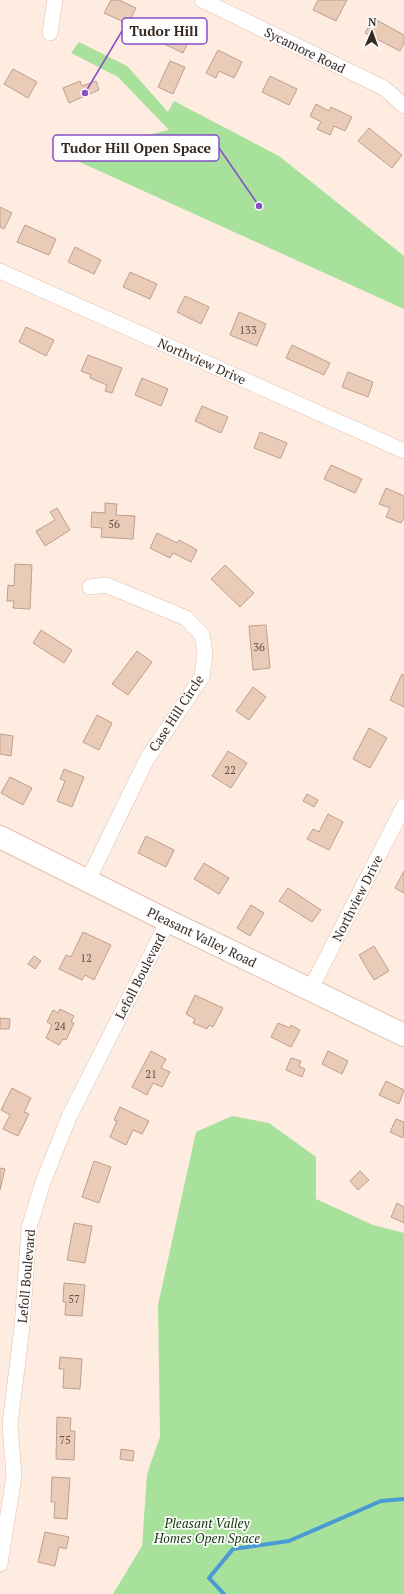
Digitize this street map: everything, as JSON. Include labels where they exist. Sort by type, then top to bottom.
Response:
[{"type":"main road","name":"Pleasant Valley Road","points":[[0,837],[168,921],[404,1035]]},
{"type":"street","points":[[50,33],[55,0]]},
{"type":"street","name":"Sycamore Road","points":[[202,0],[384,88],[404,106]]},
{"type":"street","name":"Northview Drive","points":[[0,271],[404,451]]},
{"type":"street","name":"Case Hill Circle","points":[[88,880],[147,759],[202,677],[205,654],[202,635],[186,618],[106,584],[90,587]]},
{"type":"street","name":"Northview Drive","points":[[310,990],[404,806]]},
{"type":"street","name":"Lefoll Boulevard","points":[[0,1564],[14,1476],[5,1424],[22,1327],[29,1228],[43,1182],[69,1116],[168,921]]},
{"type":"green space","points":[[79,42],[127,66],[168,112],[174,101],[279,156],[404,256],[404,309],[62,154],[169,130],[118,77],[71,53]]},
{"type":"green space","name":"Pleasant Valley Homes Open Space","points":[[232,1116],[269,1123],[316,1157],[316,1199],[373,1225],[404,1233],[404,1594],[113,1594],[142,1546],[147,1474],[160,1437],[158,1305],[196,1132]]},
{"type":"building","points":[[111,0],[119,0],[136,8],[128,24],[104,13]]},
{"type":"building","points":[[318,0],[347,0],[336,21],[313,10]]},
{"type":"building","points":[[373,18],[404,35],[404,43],[400,51],[365,33]]},
{"type":"building","points":[[168,26],[191,36],[183,53],[160,42]]},
{"type":"building","points":[[218,50],[242,62],[234,78],[219,71],[216,78],[206,73]]},
{"type":"building","points":[[170,61],[185,67],[173,94],[158,87]]},
{"type":"building","points":[[13,69],[37,82],[28,98],[4,84]]},
{"type":"building","points":[[270,76],[297,89],[289,105],[262,92]]},
{"type":"building","points":[[80,81],[82,86],[96,81],[99,90],[69,103],[63,88]]},
{"type":"building","points":[[316,104],[329,111],[331,107],[352,117],[345,131],[334,126],[330,135],[317,129],[321,122],[310,116]]},
{"type":"building","points":[[369,128],[402,155],[392,168],[358,141]]},
{"type":"building","points":[[0,207],[12,213],[4,229],[0,227]]},
{"type":"building","points":[[25,225],[56,239],[49,255],[17,242]]},
{"type":"building","points":[[75,247],[101,260],[94,274],[68,262]]},
{"type":"building","points":[[130,272],[157,284],[150,299],[123,287]]},
{"type":"building","points":[[185,296],[209,307],[201,324],[177,312]]},
{"type":"building","points":[[239,312],[266,324],[257,346],[230,335]]},
{"type":"building","points":[[26,327],[54,340],[46,356],[19,342]]},
{"type":"building","points":[[292,345],[330,363],[324,375],[286,358]]},
{"type":"building","points":[[88,355],[122,368],[112,393],[105,391],[107,385],[90,378],[91,375],[81,371]]},
{"type":"building","points":[[348,372],[373,382],[368,397],[342,387]]},
{"type":"building","points":[[142,378],[168,389],[161,406],[135,395]]},
{"type":"building","points":[[202,406],[228,417],[221,433],[195,421]]},
{"type":"building","points":[[260,432],[287,443],[281,458],[254,448]]},
{"type":"building","points":[[331,465],[362,479],[355,493],[324,479]]},
{"type":"building","points":[[386,488],[404,496],[404,518],[401,523],[386,517],[390,508],[379,504]]},
{"type":"building","points":[[105,503],[117,504],[116,515],[135,516],[133,539],[101,537],[102,528],[91,527],[92,512],[105,513]]},
{"type":"building","points":[[57,508],[70,530],[45,546],[36,531],[55,520],[50,512]]},
{"type":"building","points":[[157,533],[177,543],[179,540],[197,550],[191,562],[173,553],[170,558],[150,548]]},
{"type":"building","points":[[15,564],[32,565],[30,609],[13,608],[14,601],[7,601],[8,585],[14,586]]},
{"type":"building","points":[[225,565],[254,593],[240,607],[211,579]]},
{"type":"building","points":[[266,625],[270,668],[253,670],[249,626]]},
{"type":"building","points":[[41,630],[72,650],[64,663],[33,643]]},
{"type":"building","points":[[137,651],[152,662],[128,695],[112,684]]},
{"type":"building","points":[[402,674],[404,675],[404,707],[390,700]]},
{"type":"building","points":[[253,687],[266,697],[249,720],[236,711]]},
{"type":"building","points":[[97,715],[112,723],[99,750],[83,742]]},
{"type":"building","points":[[369,728],[387,738],[370,768],[353,759]]},
{"type":"building","points":[[0,734],[13,736],[11,756],[0,754]]},
{"type":"building","points":[[228,751],[247,763],[231,788],[212,776]]},
{"type":"building","points":[[64,769],[84,777],[72,807],[57,801],[65,781],[60,779]]},
{"type":"building","points":[[10,777],[32,788],[23,805],[1,793]]},
{"type":"building","points":[[307,794],[318,800],[314,807],[303,801]]},
{"type":"building","points":[[328,814],[343,822],[329,850],[307,839],[313,829],[319,832]]},
{"type":"building","points":[[146,836],[174,850],[166,867],[138,853]]},
{"type":"building","points":[[204,863],[229,878],[219,894],[194,879]]},
{"type":"building","points":[[404,871],[404,893],[395,888]]},
{"type":"building","points":[[288,888],[321,910],[312,922],[279,901]]},
{"type":"building","points":[[251,905],[264,913],[250,936],[237,928]]},
{"type":"building","points":[[83,932],[111,945],[94,980],[85,975],[82,980],[59,969],[66,955],[71,957]]},
{"type":"building","points":[[374,946],[389,971],[374,980],[359,955]]},
{"type":"building","points":[[34,956],[41,961],[35,969],[28,964]]},
{"type":"building","points":[[195,995],[223,1008],[213,1027],[209,1025],[207,1029],[193,1023],[195,1019],[186,1014]]},
{"type":"building","points":[[60,1009],[74,1016],[71,1022],[74,1023],[66,1040],[63,1039],[59,1045],[46,1038],[52,1025],[47,1022],[53,1010],[58,1013]]},
{"type":"building","points":[[0,1018],[10,1019],[9,1029],[0,1029]]},
{"type":"building","points":[[278,1023],[290,1028],[291,1025],[300,1030],[291,1047],[271,1037]]},
{"type":"building","points":[[151,1051],[166,1059],[161,1068],[170,1072],[162,1087],[153,1083],[147,1095],[132,1087]]},
{"type":"building","points":[[328,1051],[348,1061],[342,1074],[322,1064]]},
{"type":"building","points":[[291,1058],[301,1061],[299,1066],[305,1069],[302,1077],[286,1070]]},
{"type":"building","points":[[386,1081],[404,1090],[399,1104],[379,1095]]},
{"type":"building","points":[[12,1088],[31,1098],[24,1112],[29,1114],[18,1136],[3,1129],[10,1115],[1,1110]]},
{"type":"building","points":[[120,1107],[149,1121],[142,1134],[133,1130],[126,1145],[110,1137],[117,1121],[114,1120]]},
{"type":"building","points":[[396,1119],[404,1122],[403,1138],[390,1132]]},
{"type":"building","points":[[94,1161],[111,1167],[99,1203],[82,1197]]},
{"type":"building","points":[[0,1168],[5,1169],[0,1190]]},
{"type":"building","points":[[360,1171],[369,1180],[358,1190],[350,1181]]},
{"type":"building","points":[[397,1203],[404,1207],[404,1223],[391,1217]]},
{"type":"building","points":[[74,1223],[92,1226],[85,1263],[67,1260]]},
{"type":"building","points":[[64,1283],[85,1285],[82,1316],[65,1315],[66,1302],[63,1302]]},
{"type":"building","points":[[60,1357],[82,1359],[80,1389],[63,1388],[64,1369],[59,1369]]},
{"type":"building","points":[[57,1417],[71,1418],[70,1431],[75,1431],[74,1460],[56,1459]]},
{"type":"building","points":[[121,1449],[134,1451],[133,1461],[120,1459]]},
{"type":"building","points":[[52,1477],[70,1478],[67,1519],[54,1518],[55,1502],[51,1502]]},
{"type":"building","points":[[45,1532],[69,1537],[66,1549],[59,1547],[55,1566],[38,1562]]},
{"type":"waterway","points":[[224,1594],[209,1578],[233,1549],[289,1541],[381,1501],[404,1499]]},
{"type":"place","name":"Tudor Hill","points":[[85,93]]},
{"type":"place","name":"Tudor Hill Open Space","points":[[259,206]]}]
